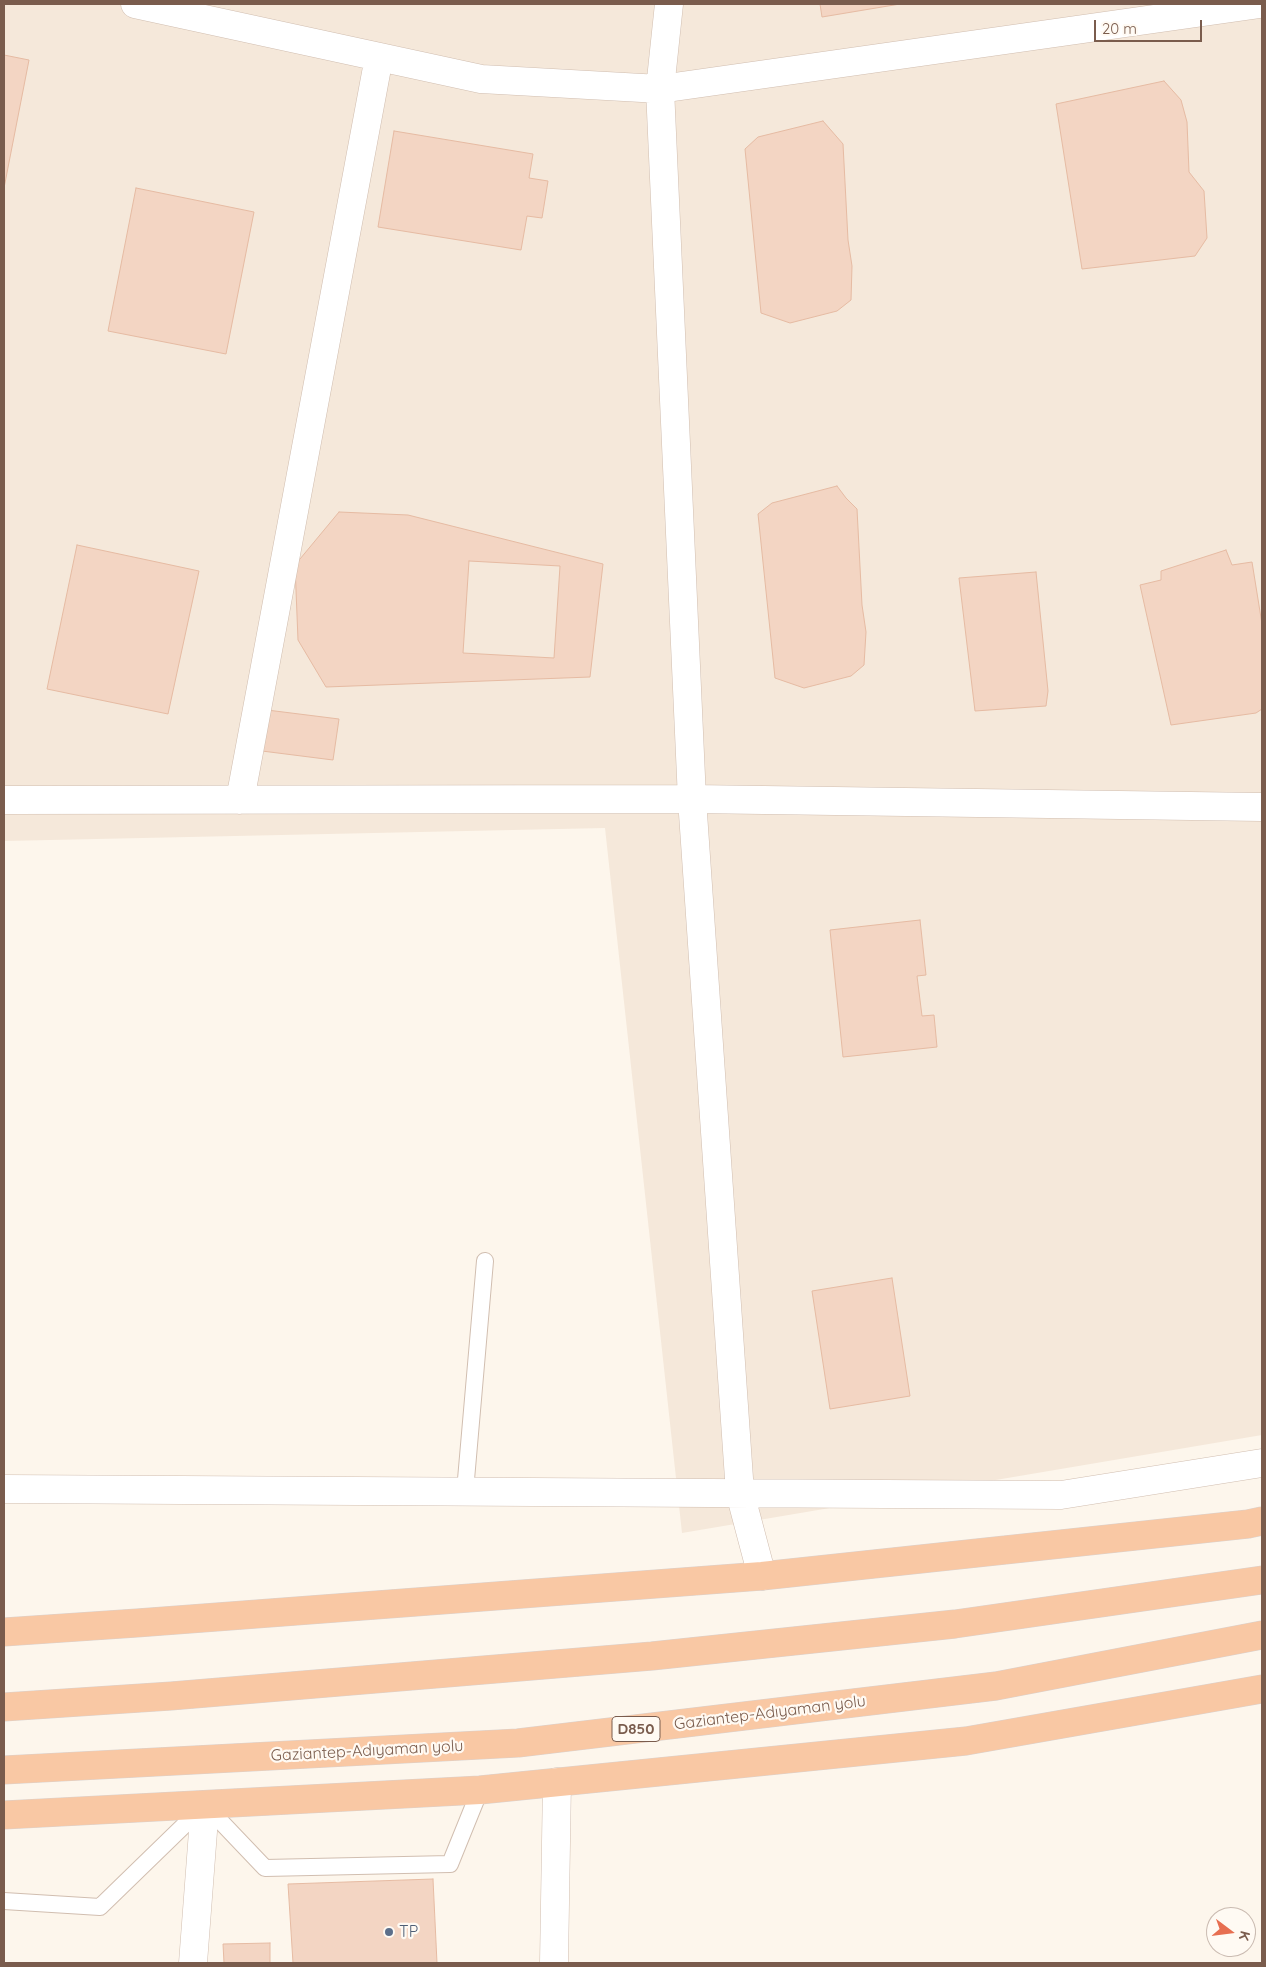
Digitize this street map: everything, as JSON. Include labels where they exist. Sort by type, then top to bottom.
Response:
[{"type":"highway","points":[[4,1632],[762,1576],[1262,1521]]},
{"type":"highway","points":[[4,1708],[661,1655],[954,1624],[1262,1580]]},
{"type":"highway","name":"Gaziantep-Adıyaman yolu","points":[[4,1770],[518,1743],[996,1686],[1262,1635]]},
{"type":"highway","points":[[4,1815],[480,1790],[966,1741],[1262,1689]]},
{"type":"street","points":[[135,4],[481,79],[660,89],[1260,4]]},
{"type":"street","points":[[669,4],[660,89],[692,799],[740,1493],[762,1576]]},
{"type":"street","points":[[240,800],[379,57]]},
{"type":"street","points":[[4,800],[692,799],[1262,807]]},
{"type":"street","points":[[4,1489],[1061,1495],[1262,1463]]},
{"type":"street","points":[[554,1963],[557,1782]]},
{"type":"street","points":[[193,1963],[205,1805]]},
{"type":"lane","points":[[465,1491],[485,1261]]},
{"type":"lane","points":[[4,1900],[100,1907],[205,1805],[265,1868],[450,1864],[480,1790]]},
{"type":"shaded area","points":[[4,4],[1262,4],[1262,1435],[682,1533],[605,828],[4,841]]},
{"type":"building","points":[[820,4],[900,4],[822,17]]},
{"type":"building","points":[[4,55],[29,60],[4,188]]},
{"type":"building","points":[[1164,81],[1181,100],[1187,122],[1189,172],[1204,191],[1207,238],[1195,256],[1082,269],[1056,104]]},
{"type":"building","points":[[823,121],[843,144],[848,240],[852,266],[851,300],[837,311],[790,323],[761,313],[745,149],[758,137]]},
{"type":"building","points":[[394,131],[533,154],[529,178],[548,181],[542,218],[527,216],[521,250],[378,227]]},
{"type":"building","points":[[136,188],[254,212],[226,354],[108,331]]},
{"type":"building","points":[[837,486],[857,509],[862,605],[866,632],[864,665],[851,676],[804,688],[775,678],[758,514],[772,503]]},
{"type":"building","points":[[339,512],[408,515],[603,564],[590,677],[326,687],[298,640],[295,565]],"holes":[[[469,561],[560,566],[554,658],[463,653]]]},
{"type":"building","points":[[77,545],[199,571],[168,714],[47,689]]},
{"type":"building","points":[[1226,550],[1232,565],[1252,562],[1262,624],[1262,709],[1256,713],[1171,725],[1140,585],[1161,580],[1161,571]]},
{"type":"building","points":[[1036,572],[1048,691],[1046,706],[975,711],[959,578]]},
{"type":"building","points":[[267,710],[339,719],[333,760],[262,751]]},
{"type":"building","points":[[920,920],[926,975],[917,976],[922,1016],[934,1015],[937,1047],[843,1057],[830,930]]},
{"type":"building","points":[[892,1278],[910,1396],[830,1409],[812,1291]]},
{"type":"building","points":[[433,1879],[437,1963],[293,1963],[288,1884]]},
{"type":"building","points":[[270,1943],[270,1963],[224,1963],[223,1944]]},
{"type":"place","name":"TP","points":[[389,1932]]}]
